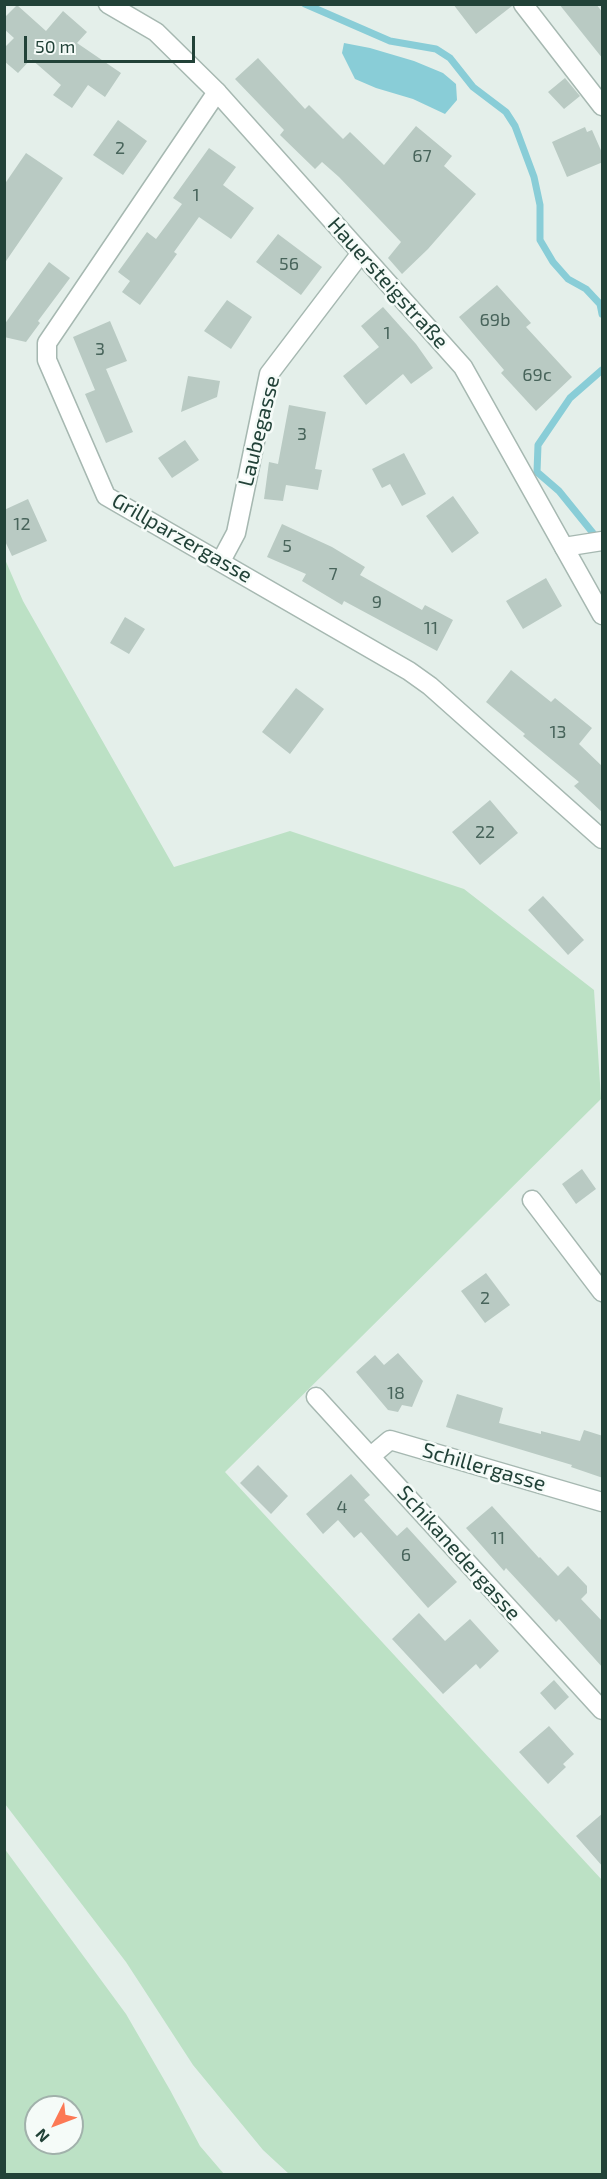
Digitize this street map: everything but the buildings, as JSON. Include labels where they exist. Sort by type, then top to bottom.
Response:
[{"type":"street","name":"Hauersteigstraße","points":[[108,4],[156,32],[217,92],[463,366],[570,546],[603,615]]},
{"type":"street","points":[[523,4],[603,106]]},
{"type":"street","name":"Grillparzergasse","points":[[217,92],[47,343],[47,360],[106,496],[416,676],[603,839]]},
{"type":"street","name":"Laubegasse","points":[[221,561],[236,533],[269,374],[361,253]]},
{"type":"street","points":[[570,546],[602,541]]},
{"type":"street","points":[[532,1200],[603,1292]]},
{"type":"street","name":"Schikanedergasse","points":[[316,1397],[603,1710]]},
{"type":"street","name":"Schillergasse","points":[[371,1456],[390,1440],[603,1502]]},
{"type":"green space","points":[[4,557],[23,601],[174,867],[290,831],[464,889],[594,990],[601,1099],[225,1472],[602,1880],[602,2174],[289,2174],[263,2150],[193,2065],[126,1962],[5,1804]]},
{"type":"green space","points":[[4,1848],[126,2014],[200,2146],[224,2174],[5,2174]]},
{"type":"water","points":[[344,43],[414,61],[443,73],[456,84],[457,100],[445,114],[413,99],[355,79],[342,53]]},
{"type":"waterway","points":[[305,4],[390,41],[436,49],[450,58],[473,87],[506,112],[515,126],[534,177],[540,205],[540,240],[553,262],[568,279],[586,289],[600,304],[602,314]]},
{"type":"waterway","points":[[597,538],[559,491],[537,472],[538,445],[570,398],[602,370]]}]
